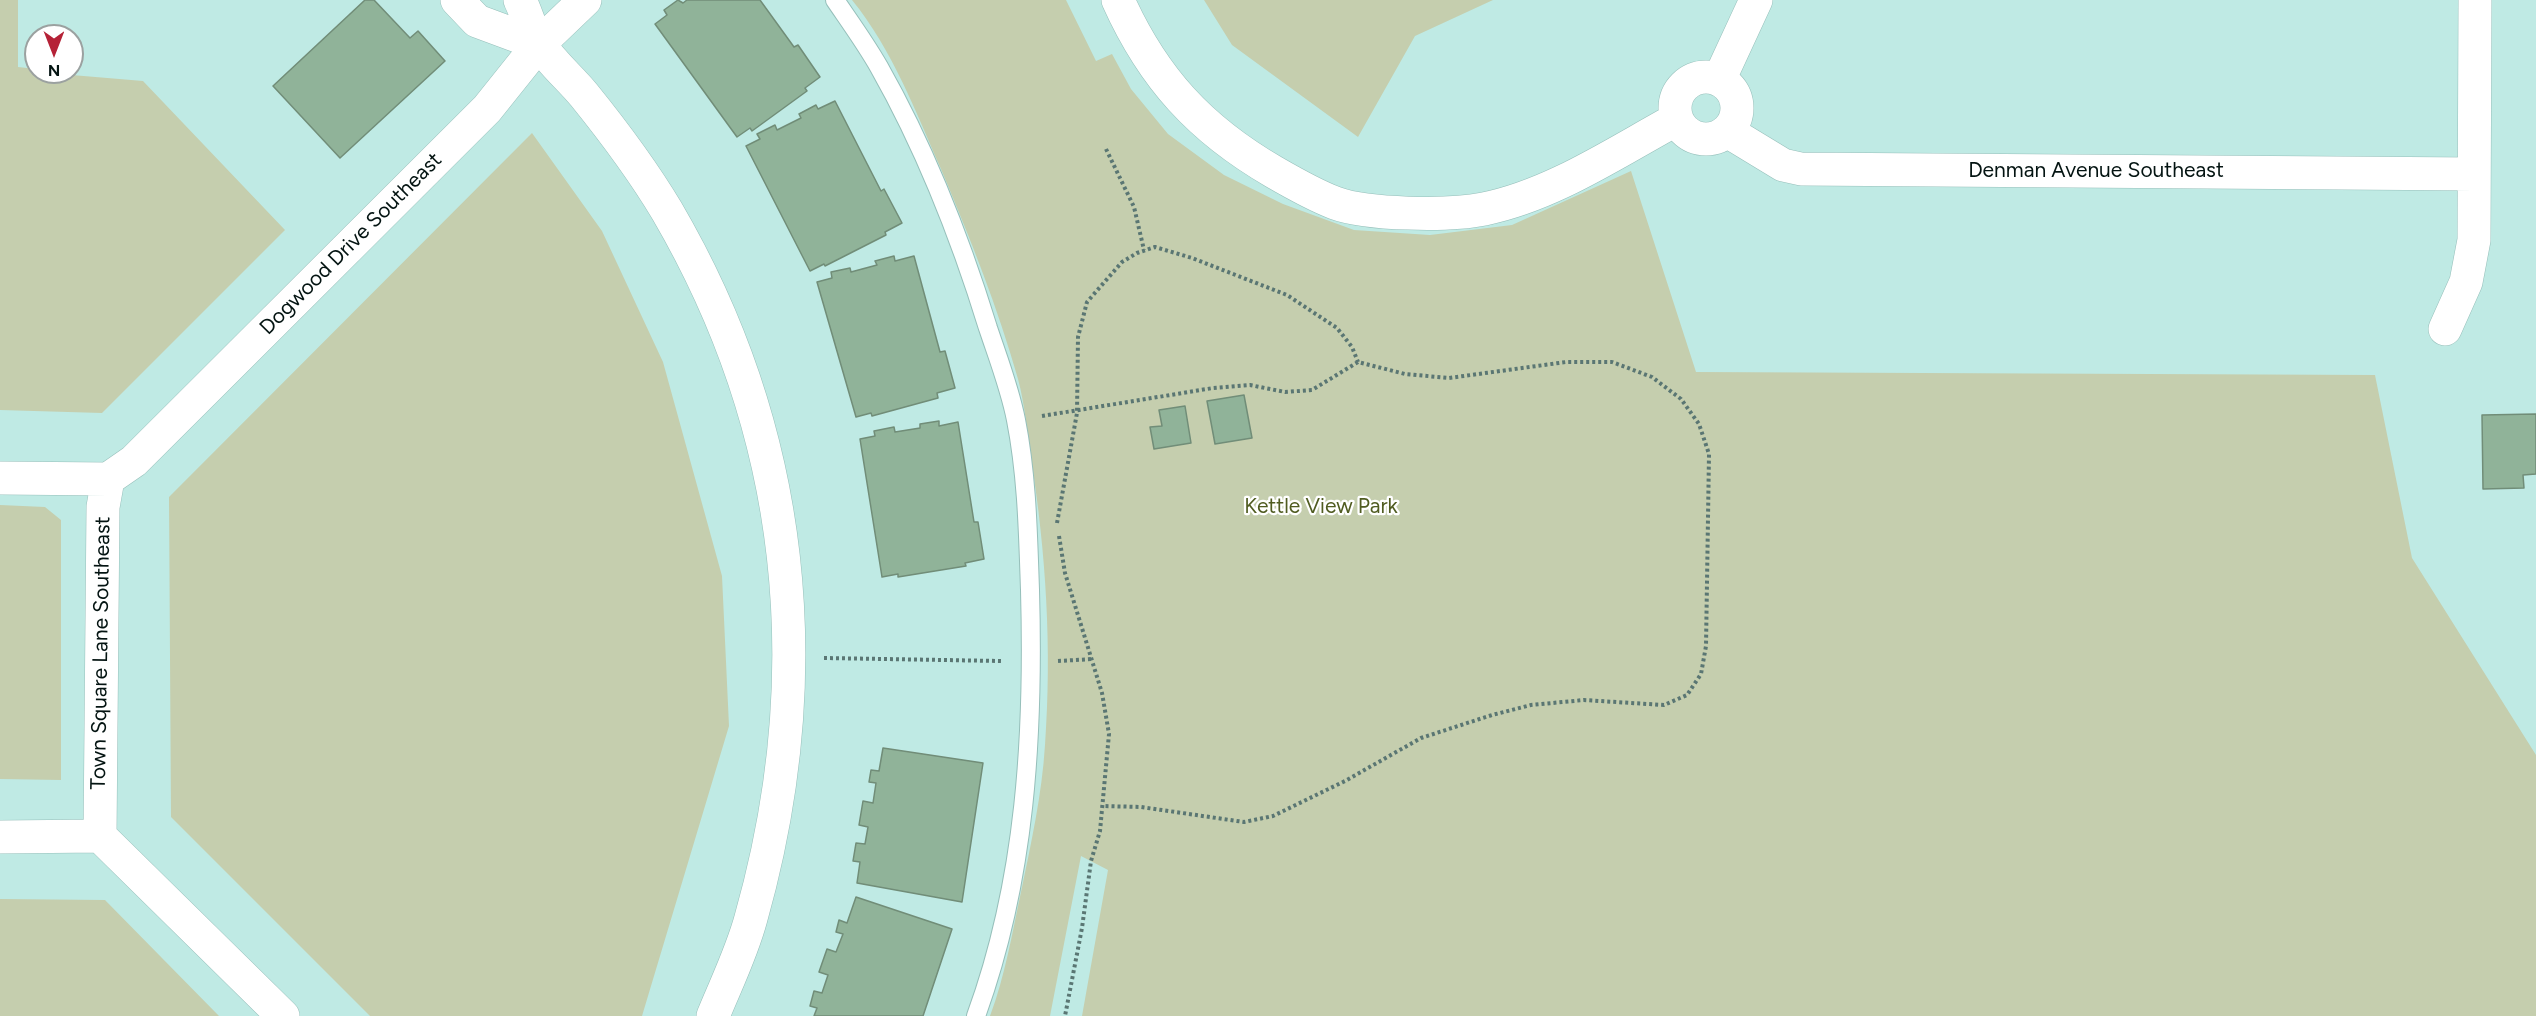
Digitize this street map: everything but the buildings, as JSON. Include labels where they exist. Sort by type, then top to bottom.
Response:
[{"type":"street","points":[[457,0],[477,21],[539,44]]},
{"type":"street","points":[[520,0],[539,44],[583,94],[627,151],[666,209],[701,272],[750,396],[769,461],[787,588],[791,657],[787,742],[775,824],[750,921],[713,1016]]},
{"type":"street","name":"Dogwood Drive Southeast","points":[[108,480],[134,461],[487,109],[539,44],[585,0]]},
{"type":"street","points":[[1118,0],[1132,31],[1164,80],[1182,102],[1237,150],[1336,204],[1413,213],[1483,209],[1526,197],[1557,184],[1677,119]]},
{"type":"street","points":[[1719,80],[1756,0]]},
{"type":"street","points":[[2445,329],[2466,282],[2474,240],[2475,0]]},
{"type":"street","points":[[1708,77],[1719,80],[1729,87],[1735,98],[1737,110],[1734,121],[1727,131],[1717,137],[1705,139],[1683,129],[1677,119],[1675,107],[1678,95],[1685,85],[1696,79],[1708,77]]},
{"type":"street","name":"Denman Avenue Southeast","points":[[1727,131],[1783,165],[1801,169],[2474,174]]},
{"type":"street","points":[[0,478],[108,480]]},
{"type":"street","name":"Town Square Lane Southeast","points":[[100,836],[102,507],[108,480]]},
{"type":"street","points":[[0,837],[100,836],[283,1016]]},
{"type":"lane","points":[[835,0],[878,67],[926,158],[959,238],[1016,419],[1027,503],[1032,662],[1025,802],[1012,889],[987,984],[976,1016]]},
{"type":"path","points":[[1106,149],[1134,207],[1144,250]]},
{"type":"path","points":[[1065,1016],[1082,928],[1091,861],[1100,831],[1110,734],[1093,659],[1065,573],[1057,525],[1077,412],[1078,337],[1087,302],[1122,262],[1144,250],[1155,247],[1192,258],[1287,295],[1337,328],[1352,347],[1358,362]]},
{"type":"path","points":[[1016,419],[1077,412],[1213,388],[1250,385],[1286,392],[1312,390],[1358,362],[1405,374],[1449,378],[1566,362],[1612,362],[1652,377],[1681,399],[1699,424],[1709,454],[1706,646],[1701,674],[1687,694],[1664,705],[1584,700],[1531,705],[1456,726],[1421,738],[1345,781],[1273,816],[1244,822],[1141,807],[1103,806]]},
{"type":"path","points":[[816,658],[1032,662],[1093,659]]},
{"type":"green space","points":[[0,0],[18,0],[18,67],[24,68],[24,84],[84,84],[84,76],[143,81],[285,230],[102,413],[0,410]]},
{"type":"green space","name":"Kettle View Park","points":[[852,0],[1066,0],[1096,61],[1112,54],[1131,89],[1168,134],[1224,175],[1283,204],[1354,230],[1430,235],[1512,225],[1631,171],[1696,372],[2375,375],[2412,558],[2536,755],[2536,1016],[1082,1016],[1108,870],[1081,856],[1050,1016],[990,1016],[1011,939],[1036,819],[1044,763],[1048,637],[1044,565],[1036,494],[1020,389],[1002,326],[983,273],[941,169],[902,82],[879,39]]},
{"type":"green space","points":[[1204,0],[1493,0],[1415,36],[1358,137],[1232,45]]},
{"type":"green space","points":[[532,133],[602,231],[663,362],[722,576],[729,726],[642,1016],[370,1016],[171,817],[169,497]]},
{"type":"green space","points":[[0,505],[45,507],[61,520],[61,780],[0,779]]},
{"type":"green space","points":[[0,899],[105,900],[219,1016],[0,1016]]}]
